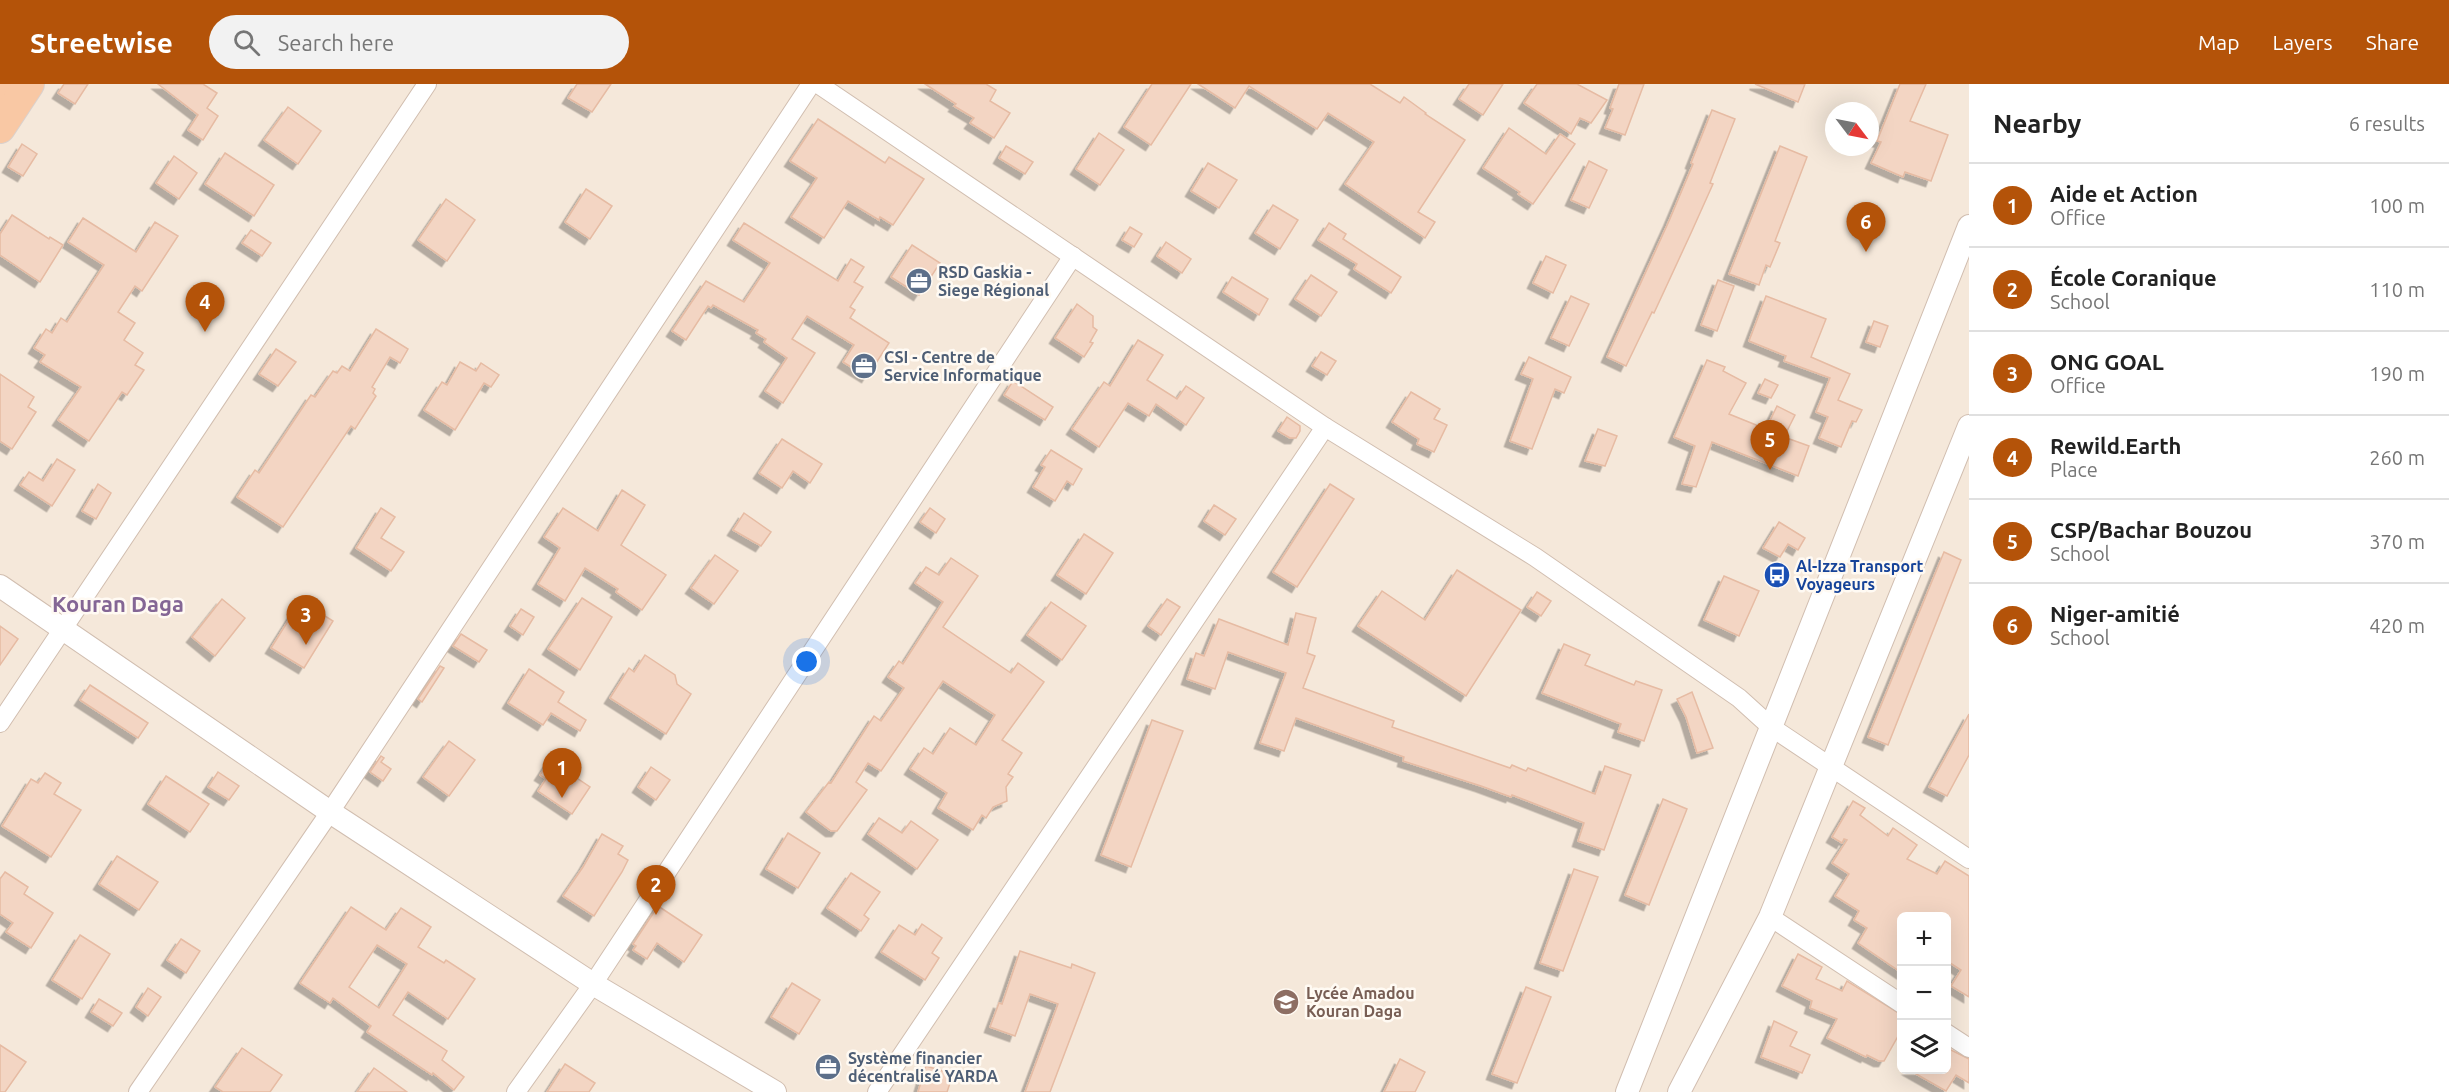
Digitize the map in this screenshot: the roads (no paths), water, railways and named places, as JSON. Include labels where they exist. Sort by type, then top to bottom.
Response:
[{"type":"highway","points":[[0,89],[4,84]]},
{"type":"highway","points":[[0,128],[29,84]]},
{"type":"street","points":[[0,723],[427,84]]},
{"type":"street","points":[[138,1092],[330,812],[811,84]]},
{"type":"street","points":[[818,84],[1325,427],[1535,557],[1739,698],[1770,727],[1969,859]]},
{"type":"street","points":[[1627,1092],[1969,226]]},
{"type":"street","points":[[516,1092],[593,984],[1073,256]]},
{"type":"street","points":[[1679,1092],[1770,917],[1969,426]]},
{"type":"street","points":[[877,1092],[1325,427]]},
{"type":"street","points":[[0,586],[330,812],[593,984],[775,1092]]},
{"type":"street","points":[[1770,917],[1897,1001]]},
{"type":"street","points":[[1951,1037],[1969,1048]]},
{"type":"place","name":"Niger-amitié","points":[[1866,252]]},
{"type":"place","name":"RSD Gaskia - Siege Régional","points":[[919,281]]},
{"type":"place","name":"Rewild.Earth","points":[[205,332]]},
{"type":"place","name":"CSI - Centre de Service Informatique","points":[[864,366]]},
{"type":"place","name":"CSP/Bachar Bouzou","points":[[1770,470]]},
{"type":"place","name":"Al-Izza Transport Voyageurs","points":[[1777,575]]},
{"type":"place","name":"ONG GOAL","points":[[306,645]]},
{"type":"place","name":"Aide et Action","points":[[562,798]]},
{"type":"place","name":"École Coranique","points":[[656,915]]},
{"type":"place","name":"Lycée Amadou Kouran Daga","points":[[1286,1002]]},
{"type":"place","name":"Système financier décentralisé YARDA","points":[[828,1067]]},
{"type":"district","name":"Kouran Daga","points":[[118,603]]}]
